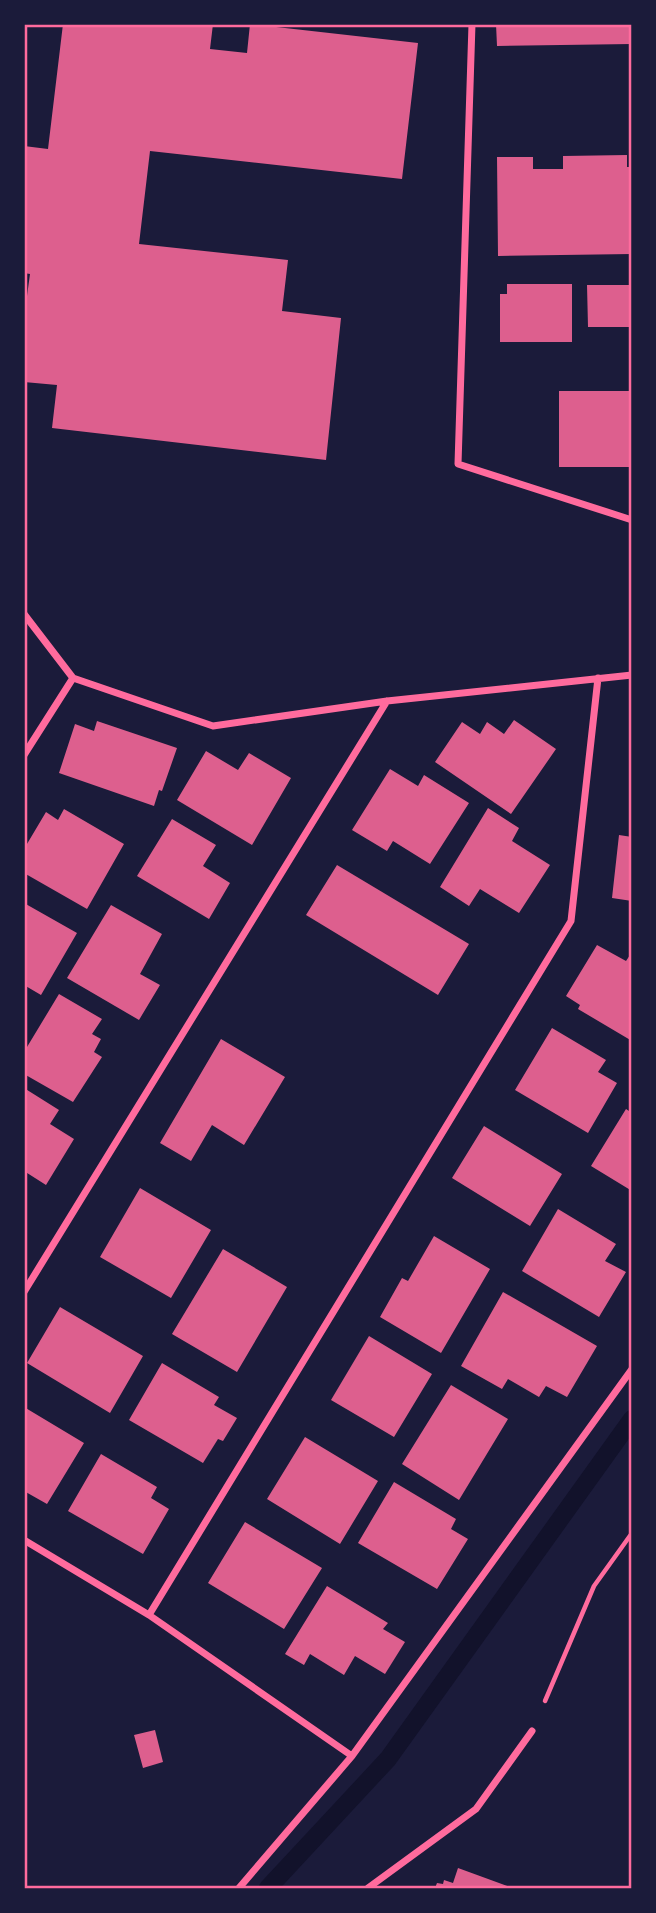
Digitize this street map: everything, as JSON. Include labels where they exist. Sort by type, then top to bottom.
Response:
[{"type":"street","points":[[472,24],[458,464],[632,520]]},
{"type":"street","points":[[24,614],[73,678],[213,726],[387,701],[632,675]]},
{"type":"street","points":[[24,755],[73,678]]},
{"type":"street","points":[[149,1615],[571,921],[598,678]]},
{"type":"street","points":[[24,1292],[387,701]]},
{"type":"street","points":[[239,1888],[352,1756],[632,1369]]},
{"type":"street","points":[[24,1540],[149,1615],[352,1756]]},
{"type":"street","points":[[368,1888],[476,1809],[532,1731]]},
{"type":"path","points":[[532,1731],[594,1586],[632,1533]]},
{"type":"building","points":[[63,24],[213,24],[210,49],[247,53],[250,24],[418,43],[402,179],[150,151],[139,244],[288,260],[282,311],[341,318],[326,460],[52,428],[57,385],[24,382],[24,318],[30,274],[24,273],[24,146],[48,149]]},
{"type":"building","points":[[496,24],[632,24],[632,44],[497,46]]},
{"type":"building","points":[[627,155],[627,167],[632,167],[632,254],[498,256],[497,157],[533,157],[533,169],[563,169],[563,156]]},
{"type":"building","points":[[507,284],[572,284],[572,342],[500,342],[500,294],[507,294]]},
{"type":"building","points":[[587,285],[632,285],[632,327],[588,327]]},
{"type":"building","points":[[559,391],[632,391],[632,467],[559,467]]},
{"type":"building","points":[[514,720],[556,749],[511,814],[435,762],[462,722],[480,734],[487,722],[504,734]]},
{"type":"building","points":[[97,721],[177,748],[154,806],[59,773],[75,724],[94,731]]},
{"type":"building","points":[[206,751],[238,770],[249,753],[291,778],[252,845],[177,800]]},
{"type":"building","points":[[390,769],[418,786],[424,775],[469,803],[430,864],[393,841],[387,851],[352,830]]},
{"type":"building","points":[[488,808],[519,828],[512,841],[550,865],[519,913],[480,889],[469,906],[440,887]]},
{"type":"building","points":[[64,809],[124,844],[87,909],[24,873],[24,849],[46,812],[58,820]]},
{"type":"building","points":[[172,819],[216,845],[203,866],[230,883],[209,919],[137,876]]},
{"type":"building","points":[[619,835],[632,837],[632,901],[612,898]]},
{"type":"building","points":[[337,865],[469,944],[438,995],[306,915]]},
{"type":"building","points":[[24,903],[77,933],[41,995],[24,985]]},
{"type":"building","points":[[111,905],[162,934],[140,974],[160,985],[139,1020],[67,978]]},
{"type":"building","points":[[597,945],[626,961],[632,952],[632,1041],[578,1009],[580,1005],[566,996]]},
{"type":"building","points":[[59,994],[102,1019],[92,1034],[101,1039],[94,1052],[102,1057],[73,1102],[24,1074],[24,1052]]},
{"type":"building","points":[[552,1028],[606,1060],[598,1072],[617,1083],[588,1133],[515,1090]]},
{"type":"building","points":[[221,1039],[285,1077],[244,1145],[212,1125],[191,1161],[160,1143]]},
{"type":"building","points":[[24,1088],[59,1110],[50,1124],[74,1139],[46,1185],[24,1171]]},
{"type":"building","points":[[626,1109],[632,1113],[632,1191],[591,1166]]},
{"type":"building","points":[[484,1126],[562,1174],[530,1226],[452,1178]]},
{"type":"building","points":[[140,1188],[211,1230],[171,1298],[100,1257]]},
{"type":"building","points":[[558,1209],[616,1244],[605,1261],[626,1272],[599,1317],[522,1271]]},
{"type":"building","points":[[434,1236],[490,1269],[441,1353],[380,1317],[402,1278],[408,1281]]},
{"type":"building","points":[[223,1249],[287,1287],[237,1372],[172,1334]]},
{"type":"building","points":[[503,1292],[597,1346],[567,1397],[546,1386],[539,1397],[508,1379],[502,1389],[461,1366]]},
{"type":"building","points":[[60,1307],[143,1356],[110,1413],[27,1363]]},
{"type":"building","points":[[369,1336],[432,1374],[394,1437],[331,1400]]},
{"type":"building","points":[[162,1363],[219,1397],[214,1405],[237,1418],[223,1441],[218,1439],[203,1463],[129,1420]]},
{"type":"building","points":[[451,1385],[508,1419],[459,1500],[402,1464]]},
{"type":"building","points":[[24,1407],[84,1443],[47,1504],[24,1491]]},
{"type":"building","points":[[305,1437],[378,1481],[340,1544],[267,1499]]},
{"type":"building","points":[[101,1454],[157,1487],[151,1498],[169,1509],[143,1554],[68,1511]]},
{"type":"building","points":[[394,1482],[456,1519],[451,1529],[468,1539],[437,1589],[358,1543]]},
{"type":"building","points":[[245,1522],[322,1568],[284,1629],[208,1583]]},
{"type":"building","points":[[327,1586],[388,1623],[383,1629],[405,1642],[385,1674],[355,1656],[344,1675],[310,1654],[304,1665],[285,1654]]},
{"type":"building","points":[[155,1730],[163,1762],[143,1768],[134,1735]]},
{"type":"building","points":[[458,1868],[513,1888],[435,1888],[437,1883],[443,1884],[444,1880],[453,1883]]},
{"type":"waterway","points":[[268,1888],[388,1759],[632,1419]]}]
